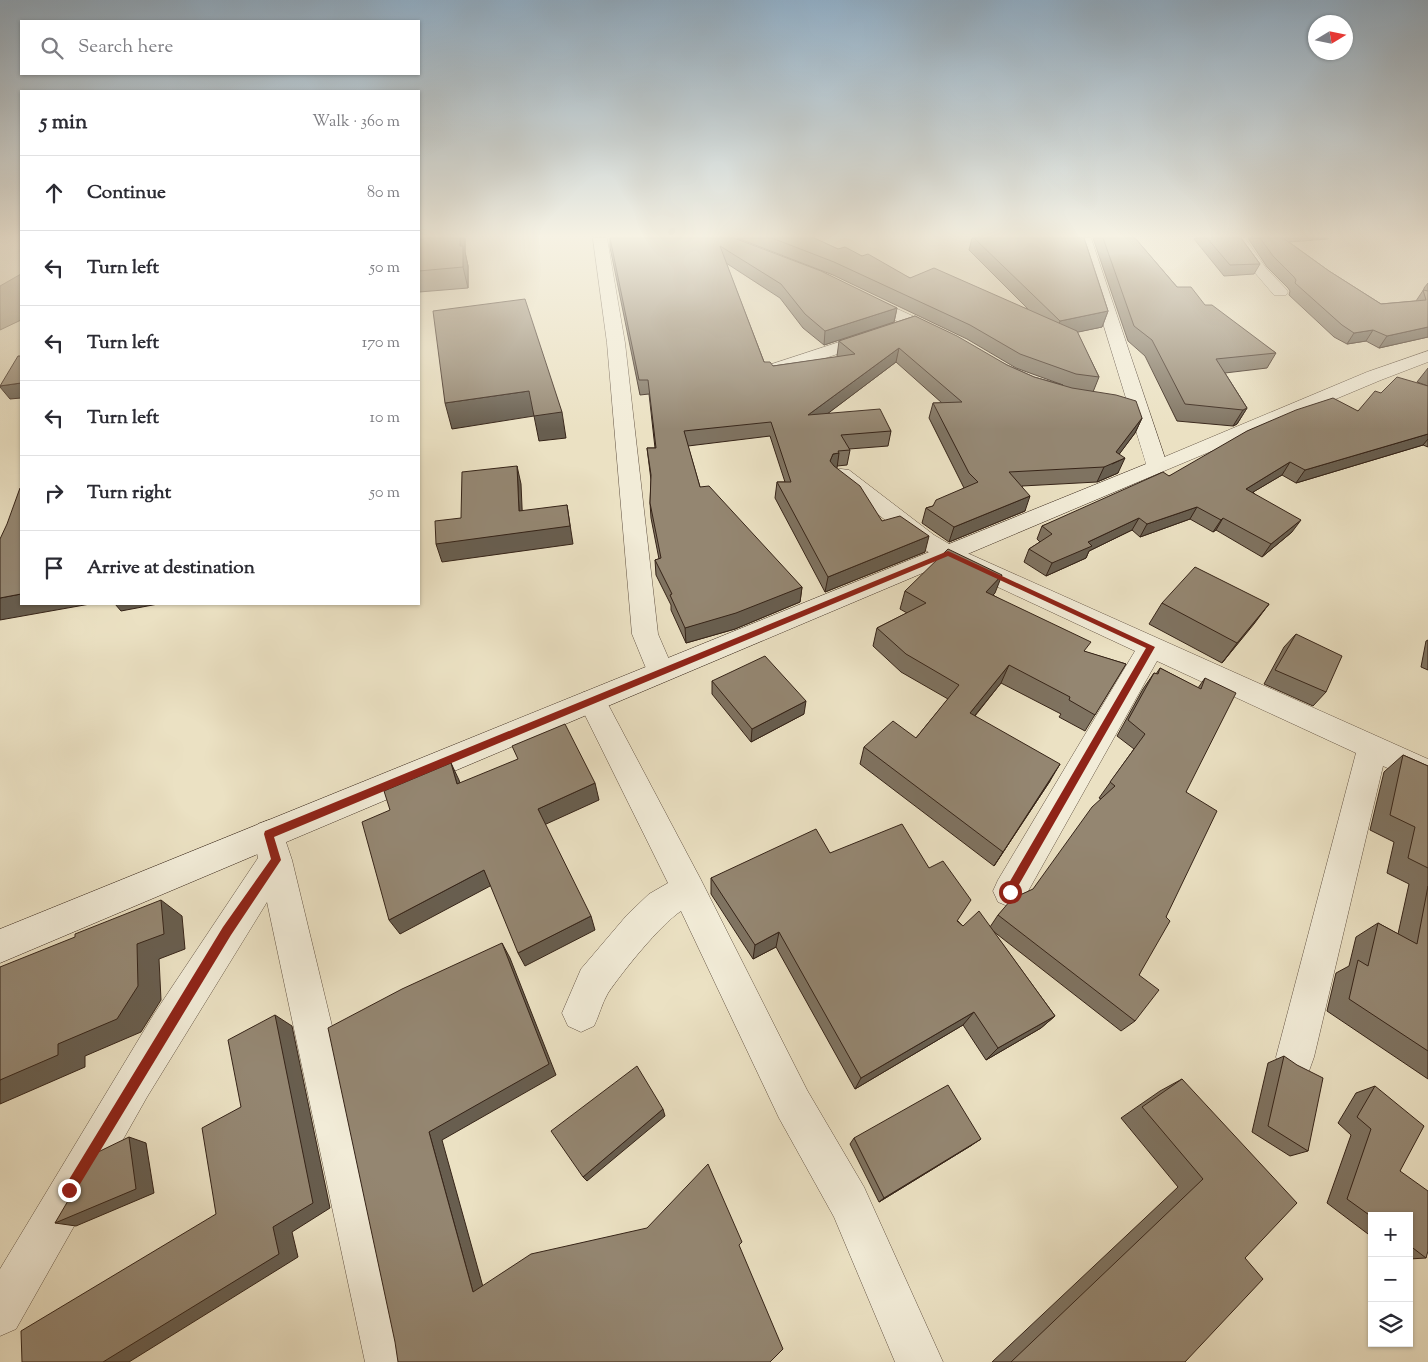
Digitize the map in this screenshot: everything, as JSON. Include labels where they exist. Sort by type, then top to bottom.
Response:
[{"type":"street","points":[[610,302],[616,343],[645,634],[660,671]]},
{"type":"street","points":[[870,302],[952,341]]},
{"type":"street","points":[[1101,302],[1128,405],[1157,467]]},
{"type":"street","points":[[772,370],[912,323]]},
{"type":"street","points":[[0,946],[272,847],[660,671],[948,554],[1374,376],[1428,356]]},
{"type":"street","points":[[1374,376],[1401,385]]},
{"type":"street","points":[[841,475],[926,540],[948,554],[1428,773]]},
{"type":"street","points":[[1010,892],[1151,647]]},
{"type":"street","points":[[592,702],[688,889],[793,1104],[849,1202],[919,1362]]},
{"type":"street","points":[[1295,1057],[1372,749]]},
{"type":"street","points":[[0,1313],[69,1190],[227,931],[272,847]]},
{"type":"street","points":[[272,847],[389,1362]]},
{"type":"street","points":[[581,1013],[594,982],[639,927],[661,905],[688,889]]},
{"type":"shaded area","points":[[0,302],[20,302],[20,320],[0,330]]},
{"type":"building","points":[[505,302],[526,302],[562,412],[534,416],[529,391],[445,403],[433,311]]},
{"type":"building","points":[[623,302],[741,302],[764,362],[770,362],[773,366],[855,354],[839,341],[915,316],[957,336],[1007,365],[1034,377],[1072,388],[1116,395],[1136,401],[1142,418],[1116,452],[1125,458],[1104,467],[1009,472],[1030,496],[954,527],[926,508],[933,506],[936,500],[978,482],[969,473],[933,403],[962,402],[899,348],[808,415],[880,409],[891,431],[841,435],[850,450],[838,451],[839,453],[833,454],[830,461],[860,486],[882,521],[900,516],[929,536],[828,577],[777,482],[791,482],[771,422],[684,431],[700,487],[709,486],[802,587],[736,613],[685,628],[670,595],[672,594],[655,560],[661,558],[650,503],[651,475],[647,448],[656,448],[648,380],[639,380]]},
{"type":"building","points":[[795,302],[884,302],[897,308],[825,331],[805,314]]},
{"type":"building","points":[[919,302],[1010,302],[1077,331],[1099,377],[1076,374],[1020,354],[970,325]]},
{"type":"building","points":[[1040,302],[1105,302],[1108,311],[1060,321]]},
{"type":"building","points":[[1125,302],[1202,302],[1205,305],[1212,305],[1276,353],[1216,359],[1247,408],[1243,410],[1185,404],[1152,340],[1134,326]]},
{"type":"building","points":[[1316,302],[1377,302],[1381,304],[1428,302],[1428,327],[1387,336],[1373,330],[1354,333]]},
{"type":"building","points":[[18,356],[20,356],[20,383],[0,386]]},
{"type":"building","points":[[1397,377],[1428,386],[1428,434],[1305,470],[1290,462],[1246,489],[1301,520],[1271,544],[1223,518],[1221,520],[1197,507],[1147,524],[1139,518],[1088,542],[1092,546],[1052,563],[1029,549],[1052,534],[1042,526],[1163,472],[1169,476],[1247,431],[1296,410],[1333,398],[1358,411],[1375,391],[1381,393]]},
{"type":"building","points":[[517,466],[519,511],[567,505],[570,526],[436,544],[435,521],[461,518],[462,472]]},
{"type":"building","points":[[20,488],[20,594],[0,598],[0,539]]},
{"type":"building","points":[[948,549],[1002,575],[986,592],[1091,642],[1084,651],[1126,664],[1095,715],[1069,700],[1070,697],[1009,665],[970,713],[1060,764],[1003,852],[864,747],[893,721],[916,738],[959,685],[906,654],[877,628],[926,603],[905,591]]},
{"type":"building","points":[[1195,567],[1269,604],[1237,643],[1162,603]]},
{"type":"building","points":[[1296,634],[1342,656],[1326,692],[1275,670]]},
{"type":"building","points":[[765,656],[806,701],[752,729],[712,681]]},
{"type":"building","points":[[1160,668],[1201,689],[1205,678],[1236,693],[1186,792],[1217,811],[1166,917],[1170,921],[1139,975],[1159,990],[1135,1021],[998,915],[1016,894],[1020,895],[1033,889],[1092,807],[1115,786],[1110,782],[1145,734],[1128,720],[1154,673],[1158,674]]},
{"type":"building","points":[[565,724],[595,783],[538,809],[591,916],[518,953],[484,870],[389,920],[362,822],[390,810],[384,791],[451,763],[457,784],[518,759],[512,746]]},
{"type":"building","points":[[1403,755],[1428,766],[1428,868],[1408,858],[1415,827],[1390,815]]},
{"type":"building","points":[[902,824],[929,868],[943,861],[971,900],[957,921],[963,926],[979,911],[1055,1016],[998,1048],[974,1012],[861,1078],[779,932],[755,945],[711,878],[816,829],[830,853]]},
{"type":"building","points":[[1428,886],[1428,1051],[1349,999],[1358,960],[1368,966],[1378,923],[1417,944]]},
{"type":"building","points":[[161,900],[164,934],[137,944],[138,986],[117,1019],[58,1044],[58,1055],[0,1080],[0,967],[75,937],[75,934]]},
{"type":"building","points":[[502,943],[549,1064],[429,1132],[473,1292],[531,1254],[647,1228],[708,1164],[742,1242],[739,1245],[783,1349],[770,1362],[398,1362],[328,1028],[402,989]]},
{"type":"building","points":[[275,1015],[313,1203],[273,1227],[279,1254],[103,1362],[22,1362],[21,1331],[216,1214],[202,1128],[241,1107],[228,1040]]},
{"type":"building","points":[[1284,1056],[1323,1078],[1308,1151],[1268,1126]]},
{"type":"building","points":[[637,1066],[663,1109],[583,1177],[551,1131]]},
{"type":"building","points":[[1182,1079],[1297,1203],[1245,1258],[1263,1279],[1185,1362],[1011,1362],[1203,1179],[1142,1107]]},
{"type":"building","points":[[948,1085],[981,1139],[884,1198],[854,1138]]},
{"type":"building","points":[[1375,1086],[1424,1126],[1400,1171],[1428,1191],[1428,1251],[1426,1258],[1413,1248],[1413,1212],[1368,1212],[1368,1214],[1347,1199],[1371,1129],[1357,1117]]},
{"type":"building","points":[[129,1137],[136,1189],[55,1223],[96,1153]]},
{"type":"route","points":[[69,1190],[227,931],[276,860],[269,834],[592,702],[660,671],[948,554],[1151,647],[1010,892]]}]
